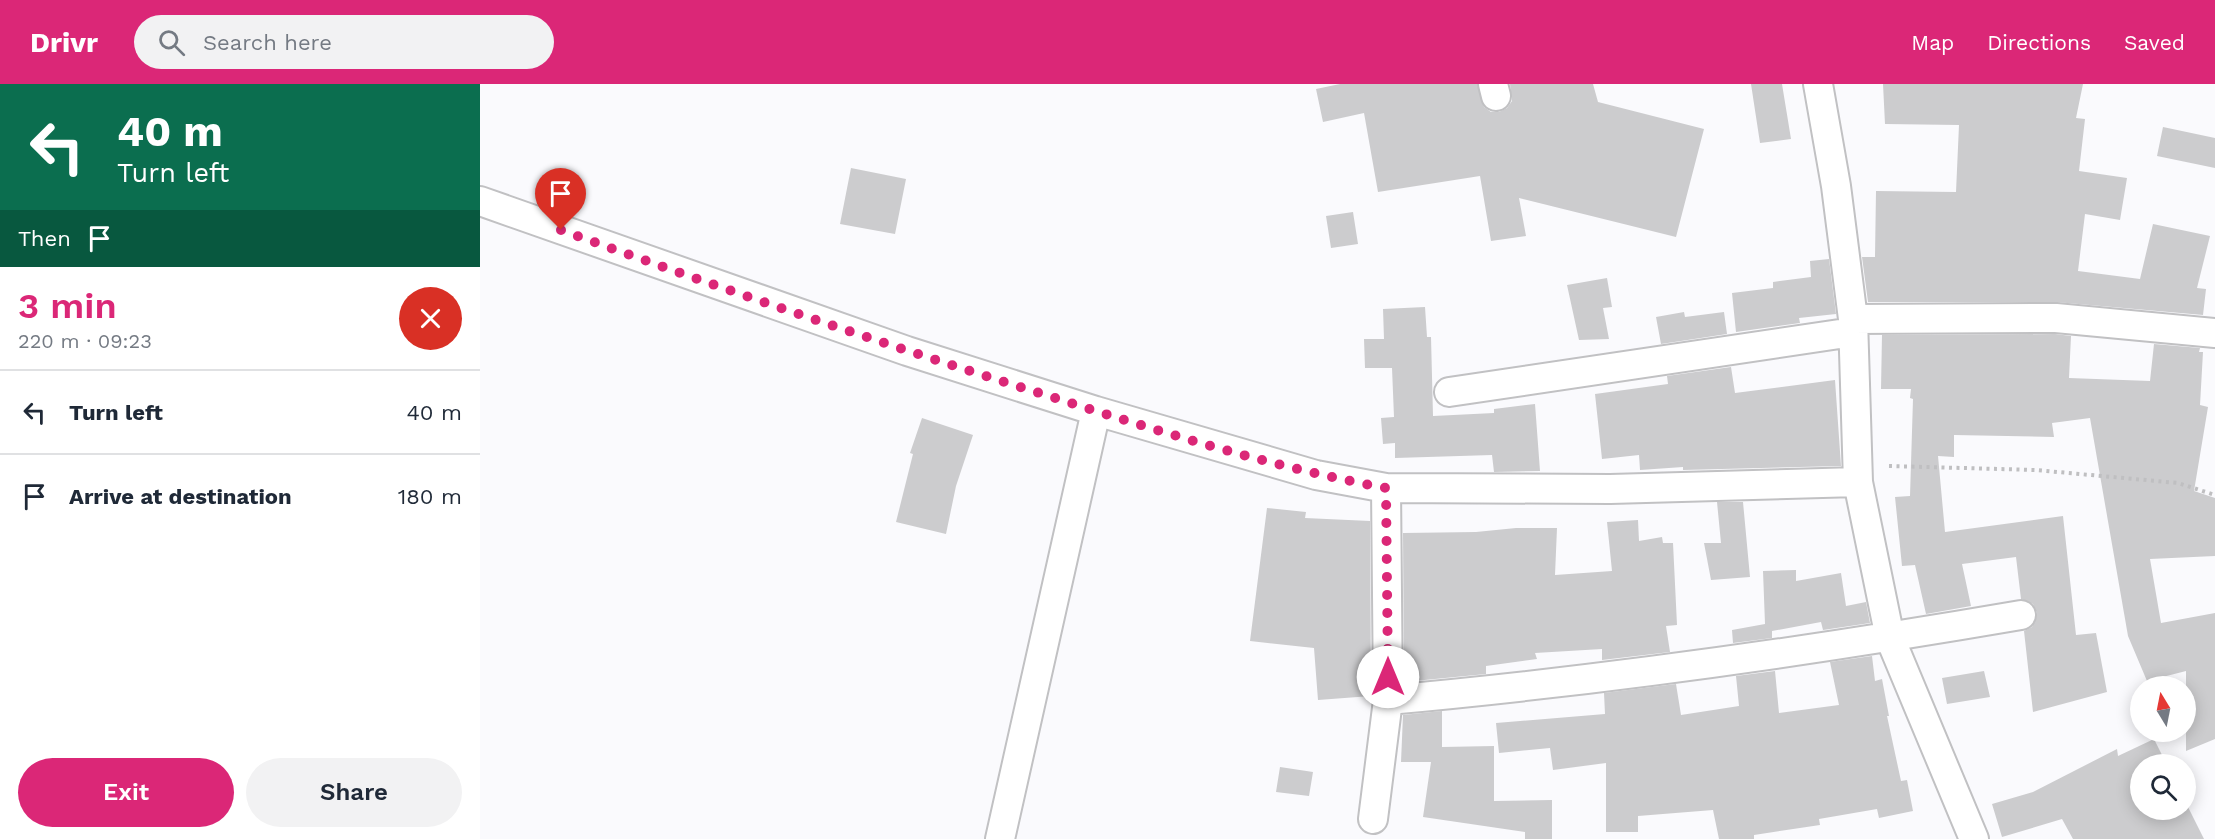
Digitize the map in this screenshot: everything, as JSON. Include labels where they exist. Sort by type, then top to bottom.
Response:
[{"type":"street","points":[[1818,84],[1836,186],[1853,326],[1858,474],[1890,638],[1974,839]]},
{"type":"street","points":[[480,201],[907,351],[1096,411],[1316,475],[1386,488],[1610,489],[1858,474]]},
{"type":"street","points":[[1449,392],[1853,326],[2056,318],[2215,333]]},
{"type":"street","points":[[1000,839],[1096,411]]},
{"type":"street","points":[[1373,819],[1388,700],[1386,488]]},
{"type":"street","points":[[1388,700],[1493,691],[1890,638],[2021,615]]},
{"type":"path","points":[[1858,474],[2036,470],[2178,483],[2215,495]]},
{"type":"building","points":[[1340,84],[1477,84],[1484,107],[1491,112],[1499,112],[1507,108],[1512,101],[1510,84],[1593,84],[1598,102],[1704,129],[1676,237],[1519,198],[1526,236],[1491,241],[1480,176],[1378,192],[1364,113],[1323,122],[1316,89]]},
{"type":"building","points":[[1751,84],[1782,84],[1791,139],[1760,143]]},
{"type":"building","points":[[1883,84],[2083,84],[2076,118],[2085,119],[2079,171],[2127,178],[2120,220],[2085,214],[2078,271],[2140,279],[2153,224],[2210,236],[2197,288],[2206,289],[2203,315],[2056,302],[1868,302],[1862,257],[1875,257],[1876,191],[1956,192],[1959,125],[1885,124]]},
{"type":"building","points":[[2163,127],[2215,138],[2215,168],[2157,156]]},
{"type":"building","points":[[851,168],[906,179],[895,234],[840,224]]},
{"type":"building","points":[[1353,212],[1358,244],[1331,248],[1326,216]]},
{"type":"building","points":[[1829,259],[1836,314],[1799,318],[1800,323],[1736,332],[1732,293],[1773,288],[1773,282],[1811,277],[1810,261]]},
{"type":"building","points":[[1607,278],[1612,307],[1603,308],[1609,339],[1579,340],[1567,285]]},
{"type":"building","points":[[1425,307],[1427,337],[1431,337],[1433,416],[1494,413],[1494,409],[1535,404],[1540,471],[1494,472],[1492,455],[1395,458],[1395,443],[1383,444],[1381,418],[1394,417],[1392,368],[1365,368],[1364,339],[1384,339],[1383,309]]},
{"type":"building","points":[[1684,312],[1685,317],[1724,312],[1727,334],[1661,344],[1656,317]]},
{"type":"building","points":[[2055,334],[2071,336],[2069,378],[2150,381],[2154,344],[2200,348],[2199,352],[2203,352],[2200,405],[2208,407],[2194,491],[2215,498],[2215,556],[2150,559],[2161,623],[2215,613],[2215,739],[2186,751],[2186,742],[2196,742],[2196,676],[2186,676],[2186,671],[2166,676],[2145,676],[2128,636],[2090,418],[2052,423],[2054,437],[1954,435],[1954,457],[1938,456],[1945,532],[2063,516],[2076,635],[2096,633],[2107,692],[2033,712],[2024,631],[2032,627],[2037,613],[2033,604],[2021,599],[2016,557],[1962,564],[1971,606],[1926,614],[1915,565],[1902,566],[1895,497],[1910,496],[1913,399],[1910,398],[1911,389],[1881,389],[1882,335]]},
{"type":"building","points":[[1731,367],[1735,393],[1835,380],[1841,466],[1683,470],[1683,467],[1640,470],[1639,455],[1602,459],[1595,394],[1668,384],[1667,376]]},
{"type":"building","points":[[922,418],[973,435],[956,486],[946,534],[896,522],[913,454],[910,453]]},
{"type":"building","points":[[1717,502],[1743,502],[1750,577],[1711,580],[1704,543],[1721,543]]},
{"type":"building","points":[[1267,508],[1306,512],[1305,518],[1370,521],[1371,696],[1318,700],[1314,648],[1250,641]]},
{"type":"building","points":[[1638,520],[1639,541],[1662,537],[1663,543],[1673,543],[1677,625],[1666,626],[1670,652],[1602,660],[1602,649],[1535,653],[1537,659],[1486,666],[1486,674],[1404,682],[1403,533],[1557,528],[1555,575],[1612,571],[1607,522]]},
{"type":"building","points":[[1796,570],[1796,581],[1841,573],[1846,606],[1866,602],[1870,623],[1823,630],[1821,622],[1772,631],[1772,638],[1733,643],[1732,630],[1765,624],[1763,571]]},
{"type":"building","points":[[1872,656],[1875,681],[1882,679],[1889,716],[1887,716],[1901,781],[1907,780],[1913,811],[1879,818],[1877,809],[1819,819],[1820,825],[1754,835],[1754,839],[1719,839],[1713,810],[1638,816],[1638,832],[1606,832],[1606,763],[1553,770],[1550,748],[1499,753],[1496,723],[1605,714],[1604,693],[1676,684],[1681,715],[1739,706],[1736,676],[1775,671],[1779,713],[1839,705],[1830,662]]},
{"type":"building","points":[[1984,671],[1990,697],[1947,704],[1942,678]]},
{"type":"building","points":[[1442,711],[1442,747],[1494,746],[1494,801],[1552,800],[1552,839],[1525,839],[1525,832],[1423,817],[1431,762],[1401,762],[1403,715]]},
{"type":"building","points":[[2148,742],[2156,742],[2162,754],[2130,754],[2130,820],[2194,820],[2204,839],[2073,839],[2062,819],[2002,837],[1992,804],[2033,792],[2117,749],[2118,756]]},
{"type":"building","points":[[1280,767],[1313,772],[1309,796],[1276,792]]},
{"type":"route","points":[[561,230],[907,351],[1096,411],[1316,475],[1386,488],[1388,677]]}]
